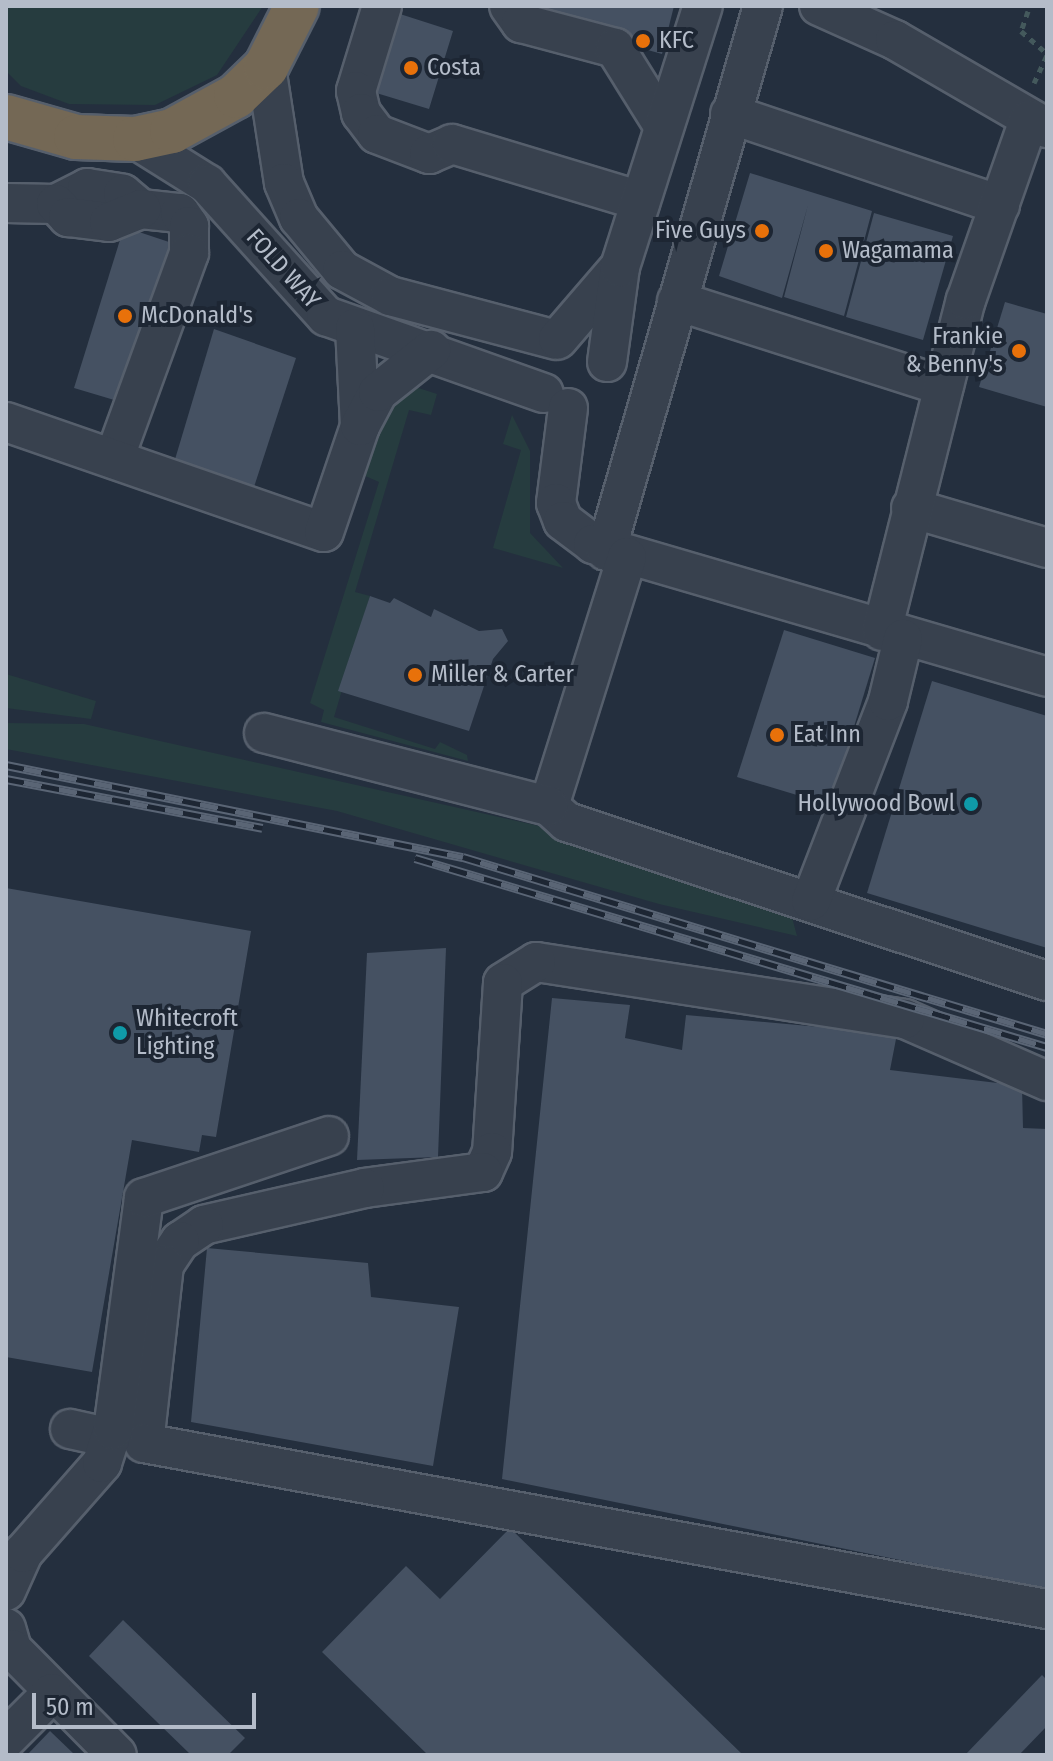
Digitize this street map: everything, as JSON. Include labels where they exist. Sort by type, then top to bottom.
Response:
[{"type":"highway","points":[[6,117],[76,137],[135,139],[205,117],[266,67],[297,6]]},
{"type":"street","points":[[382,6],[356,91],[361,113],[377,134],[429,154],[452,144],[641,201]]},
{"type":"street","points":[[509,6],[521,23],[615,48],[663,125]]},
{"type":"street","points":[[556,400],[600,395],[620,267],[703,6]]},
{"type":"street","points":[[549,806],[608,551],[763,6]]},
{"type":"street","points":[[811,901],[895,646],[911,508],[944,386],[1000,205],[1038,124],[895,40],[819,6]]},
{"type":"street","name":"FOLD WAY","points":[[266,67],[284,183],[299,218],[342,270],[390,296],[557,339]]},
{"type":"street","points":[[730,114],[1000,205]]},
{"type":"street","name":"FOLD WAY","points":[[135,139],[207,184],[326,316],[355,328],[431,350],[556,400]]},
{"type":"street","points":[[6,203],[56,204],[87,188],[123,194],[141,209],[180,213],[189,226],[189,253],[114,459]]},
{"type":"street","points":[[620,267],[538,364],[556,400],[556,503],[563,521],[608,551],[847,618],[895,646],[1047,677]]},
{"type":"street","points":[[677,301],[944,386]]},
{"type":"street","points":[[355,328],[360,426]]},
{"type":"street","points":[[557,339],[582,337],[607,362]]},
{"type":"street","points":[[6,422],[324,532],[360,426],[378,392],[431,350]]},
{"type":"street","points":[[911,508],[1047,548]]},
{"type":"street","points":[[264,733],[549,806],[567,822],[1047,981]]},
{"type":"street","points":[[1047,1081],[905,1019],[536,962],[503,983],[492,1152],[483,1172],[365,1188],[204,1225],[180,1241],[164,1265],[144,1443],[1047,1609]]},
{"type":"street","points":[[6,1591],[14,1550],[83,1490],[111,1438],[144,1198],[329,1136]]},
{"type":"street","points":[[70,1429],[111,1438]]},
{"type":"street","points":[[6,1628],[12,1649],[52,1693],[117,1755]]},
{"type":"street","points":[[6,1739],[52,1693]]},
{"type":"path","points":[[1028,11],[1021,31],[1047,54]]},
{"type":"green space","points":[[6,6],[263,6],[217,75],[155,105],[69,104],[21,86],[6,71]]},
{"type":"green space","points":[[403,383],[437,394],[431,415],[409,410],[355,592],[370,596],[334,717],[435,749],[440,742],[467,755],[468,761],[321,722],[324,710],[310,703],[379,482],[363,475],[386,408]]},
{"type":"green space","points":[[512,415],[530,451],[530,533],[563,568],[493,548],[521,450],[503,444]]},
{"type":"green space","points":[[6,674],[96,701],[91,719],[6,708]]},
{"type":"green space","points":[[6,723],[84,724],[539,826],[789,906],[797,936],[659,904],[337,811],[6,749]]},
{"type":"building","name":"KFC","points":[[543,6],[674,6],[662,54],[540,20]]},
{"type":"building","name":"Costa","points":[[400,14],[453,31],[429,109],[373,92],[389,27],[396,29]]},
{"type":"building","points":[[750,173],[872,211],[844,316],[784,297],[808,205],[782,298],[719,276]]},
{"type":"building","points":[[874,213],[953,236],[923,340],[846,317]]},
{"type":"building","name":"McDonald's","points":[[124,227],[172,243],[131,405],[74,388]]},
{"type":"building","name":"Frankie & Benny's","points":[[1005,302],[1047,314],[1047,407],[979,387]]},
{"type":"building","points":[[214,329],[296,358],[253,490],[173,466]]},
{"type":"building","name":"Miller & Carter","points":[[370,596],[390,603],[394,598],[431,617],[434,609],[479,631],[502,629],[508,641],[493,659],[469,731],[338,691]]},
{"type":"building","points":[[784,630],[875,658],[830,805],[737,777]]},
{"type":"building","name":"Hollywood Bowl","points":[[932,681],[1047,716],[1047,948],[867,893]]},
{"type":"building","name":"Whitecroft Lighting","points":[[6,888],[251,931],[216,1137],[202,1135],[199,1152],[132,1140],[92,1372],[6,1357]]},
{"type":"building","points":[[446,948],[438,1157],[357,1160],[367,953]]},
{"type":"building","points":[[552,998],[630,1005],[625,1038],[682,1050],[686,1015],[897,1034],[890,1070],[1022,1086],[1023,1128],[1047,1129],[1047,1590],[502,1479]]},
{"type":"building","points":[[207,1248],[368,1263],[371,1297],[459,1307],[433,1466],[191,1422]]},
{"type":"building","points":[[510,1528],[743,1755],[428,1755],[322,1652],[406,1566],[440,1599]]},
{"type":"building","points":[[123,1620],[245,1738],[228,1755],[191,1755],[89,1656]]},
{"type":"building","points":[[1042,1675],[1047,1680],[1047,1726],[1019,1755],[965,1755]]},
{"type":"building","points":[[50,1731],[75,1755],[27,1755]]},
{"type":"railway","points":[[6,765],[463,857],[1047,1034]]},
{"type":"railway","points":[[6,779],[262,828]]},
{"type":"railway","points":[[415,858],[1047,1047]]},
{"type":"place","name":"KFC","points":[[643,41]]},
{"type":"place","name":"Costa","points":[[411,68]]},
{"type":"place","name":"Five Guys","points":[[762,231]]},
{"type":"place","name":"Wagamama","points":[[826,251]]},
{"type":"place","name":"McDonald's","points":[[125,316]]},
{"type":"place","name":"Frankie & Benny's","points":[[1019,351]]},
{"type":"place","name":"Miller & Carter","points":[[415,675]]},
{"type":"place","name":"Eat Inn","points":[[777,735]]},
{"type":"place","name":"Hollywood Bowl","points":[[971,804]]},
{"type":"place","name":"Whitecroft Lighting","points":[[120,1033]]}]
